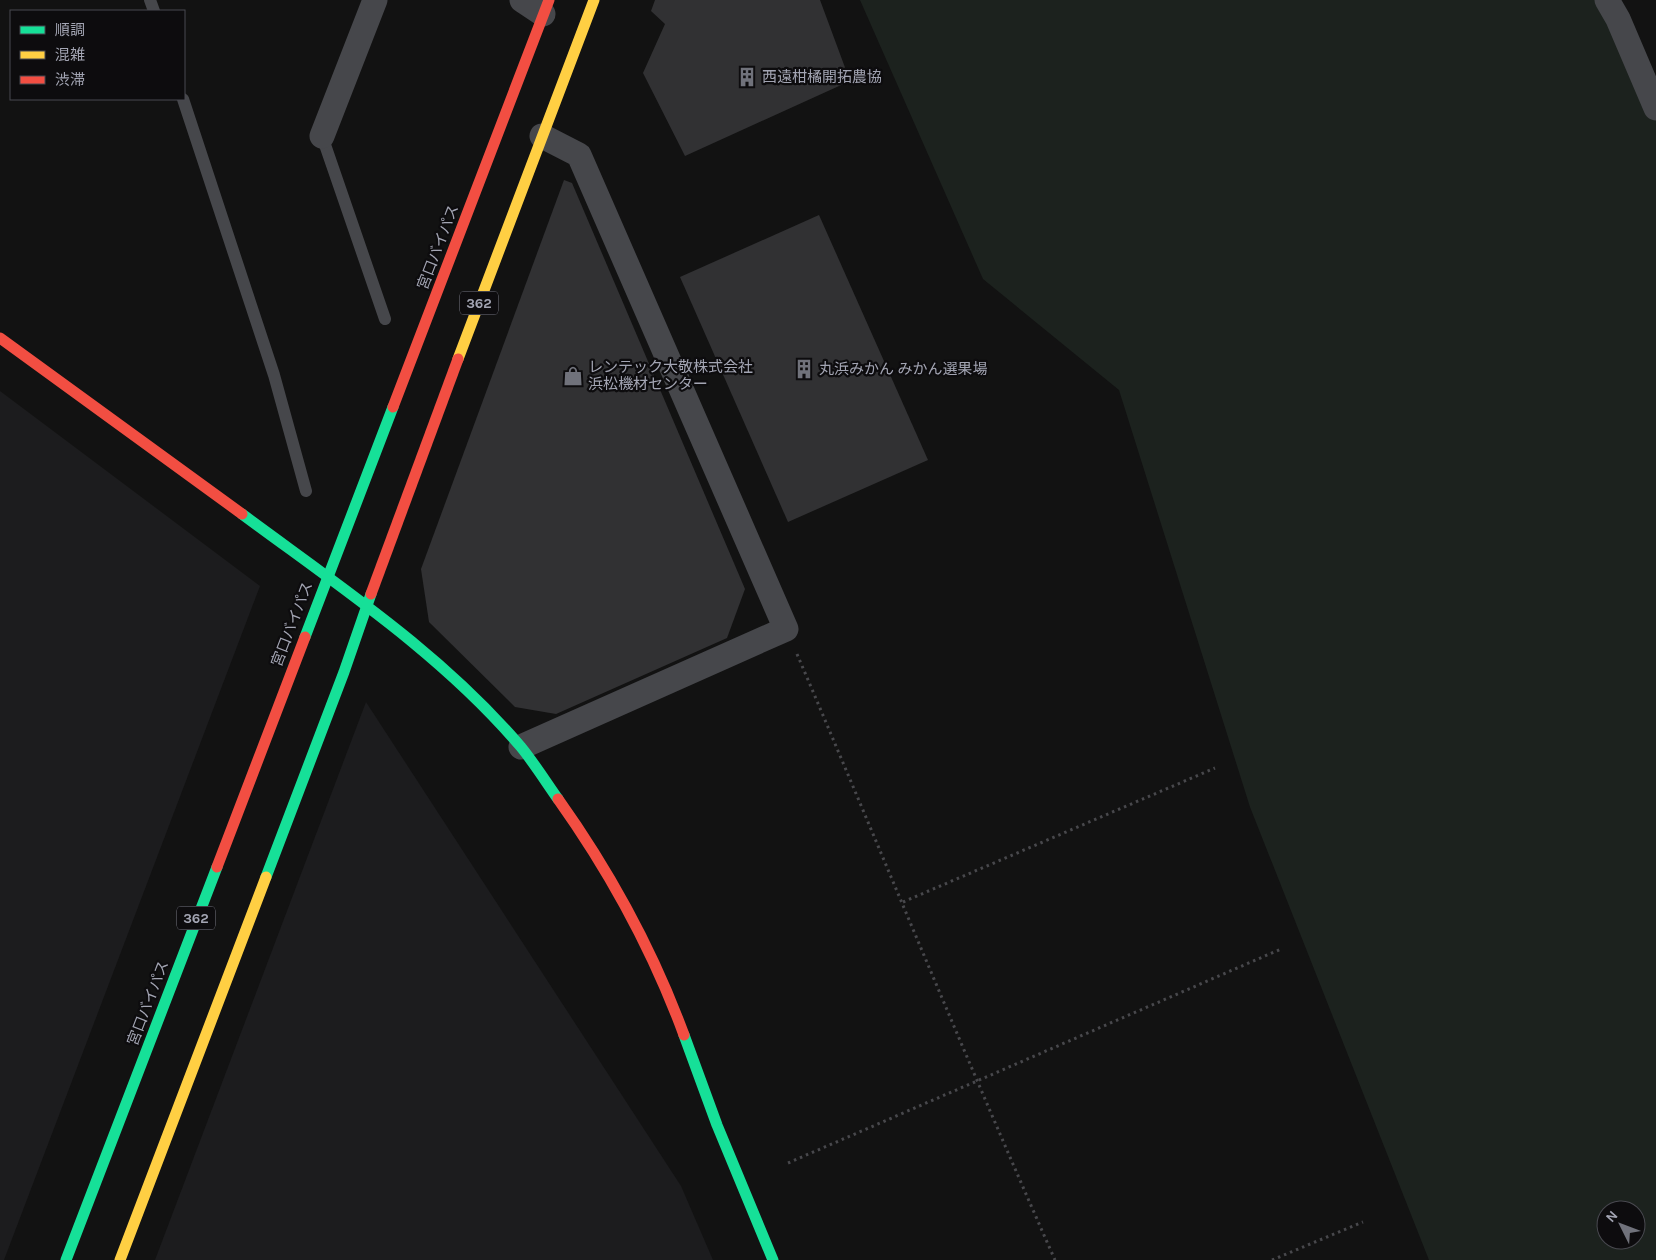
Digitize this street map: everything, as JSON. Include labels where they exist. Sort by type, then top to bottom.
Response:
[{"type":"main road","name":"362","points":[[120,1260],[368,606],[389,542],[594,0]]},
{"type":"main road","name":"宮口バイパス","points":[[66,1260],[326,576],[546,7]]},
{"type":"main road","points":[[0,338],[368,606],[422,649],[459,683],[521,748],[590,844],[629,914],[671,1001],[717,1125],[773,1260]]},
{"type":"street","points":[[322,136],[375,0]]},
{"type":"street","points":[[522,0],[546,7]]},
{"type":"street","points":[[1607,0],[1618,18],[1656,108]]},
{"type":"street","points":[[521,748],[786,628],[579,155],[542,136]]},
{"type":"lane","points":[[183,100],[274,375],[306,491]]},
{"type":"lane","points":[[322,136],[385,319]]},
{"type":"path","points":[[786,628],[903,902],[976,1081],[1054,1260]]},
{"type":"path","points":[[903,902],[1215,768]]},
{"type":"path","points":[[788,1163],[1281,950]]},
{"type":"path","points":[[1272,1260],[1363,1222]]},
{"type":"shaded area","points":[[860,0],[1600,0],[1656,108],[1656,1260],[1429,1260],[1250,807],[1119,390],[983,279]]},
{"type":"shaded area","points":[[0,391],[260,586],[4,1260],[0,1260]]},
{"type":"shaded area","points":[[366,702],[681,1186],[713,1260],[155,1260]]},
{"type":"building","name":"西遠柑橘開拓農協","points":[[655,0],[820,0],[850,81],[685,156],[643,73],[665,24],[651,11]]},
{"type":"building","name":"レンテック大敬株式会社 浜松機材センター","points":[[564,180],[572,183],[745,589],[727,638],[556,714],[515,707],[429,622],[421,569]]},
{"type":"building","name":"丸浜みかん みかん選果場","points":[[819,215],[928,460],[788,522],[680,277]]},
{"type":"traffic: fast","points":[[305,637],[393,407]]},
{"type":"traffic: fast","points":[[242,514],[352,595],[424,651],[458,681],[521,747],[558,799]]},
{"type":"traffic: fast","points":[[266,877],[344,672],[371,594]]},
{"type":"traffic: fast","points":[[66,1260],[217,867]]},
{"type":"traffic: fast","points":[[684,1035],[717,1125],[773,1260]]},
{"type":"traffic: slow","points":[[458,359],[594,0]]},
{"type":"traffic: slow","points":[[120,1260],[266,877]]},
{"type":"traffic: jam","points":[[393,407],[549,0]]},
{"type":"traffic: jam","points":[[0,338],[242,514]]},
{"type":"traffic: jam","points":[[371,594],[458,359]]},
{"type":"traffic: jam","points":[[217,867],[305,637]]},
{"type":"traffic: jam","points":[[558,799],[595,855],[629,913],[659,973],[684,1035]]},
{"type":"place","name":"西遠柑橘開拓農協","points":[[747,77]]},
{"type":"place","name":"丸浜みかん みかん選果場","points":[[804,369]]},
{"type":"place","name":"レンテック大敬株式会社 浜松機材センター","points":[[573,376]]}]
